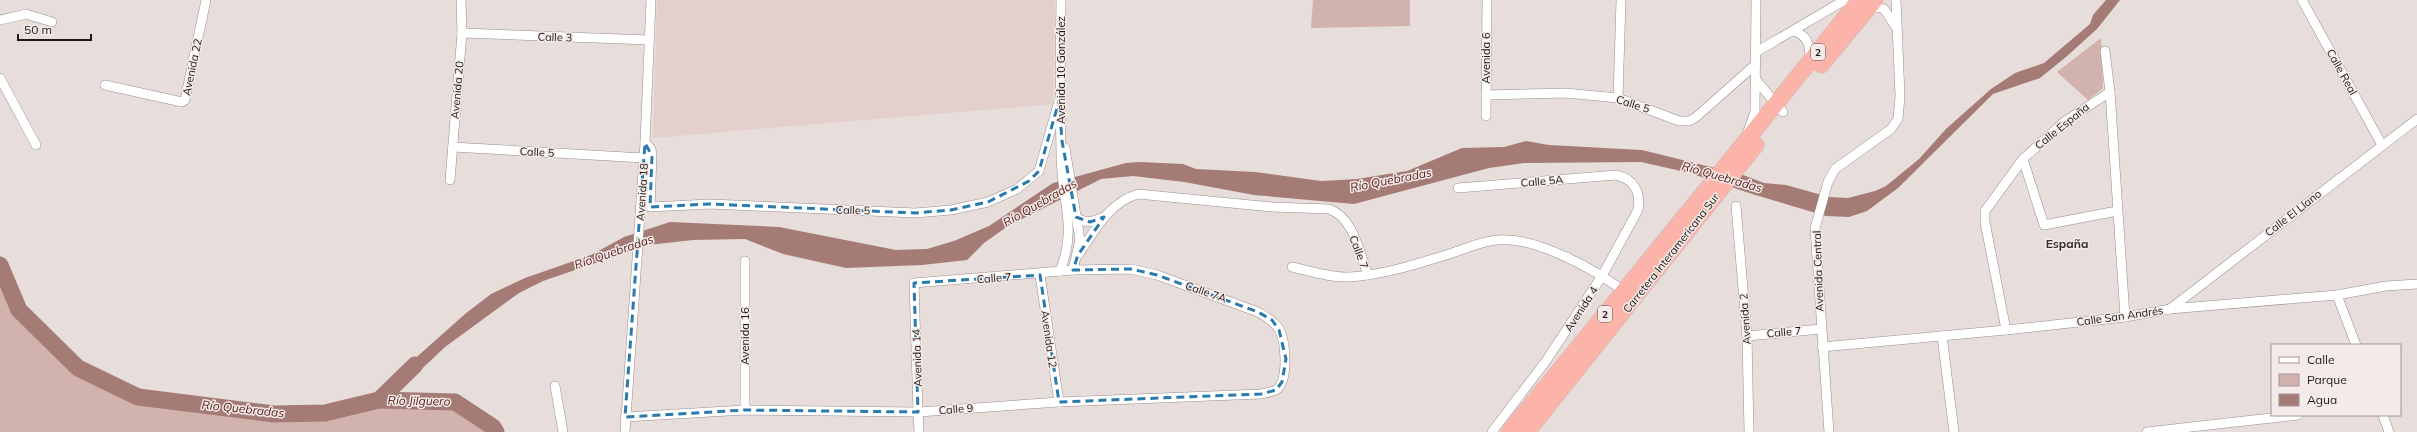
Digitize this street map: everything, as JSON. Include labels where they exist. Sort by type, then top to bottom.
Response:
[{"type":"highway","name":"Carretera Interamericana Sur","points":[[1780,108],[1810,61],[1859,0]]},
{"type":"highway","name":"Carretera Interamericana Sur","points":[[1527,432],[1737,156],[1875,0]]},
{"type":"highway","name":"Carretera Interamericana Sur","points":[[1509,432],[1629,296]]},
{"type":"street","name":"Avenida 22","points":[[105,85],[182,102],[185,100],[206,0]]},
{"type":"street","name":"Avenida 20","points":[[450,180],[462,33],[461,0]]},
{"type":"street","name":"Avenida 18","points":[[625,432],[645,143],[651,0]]},
{"type":"street","name":"Avenida 10 González","points":[[1061,0],[1059,101],[1062,141],[1073,212],[1080,240],[1078,255],[1073,270]]},
{"type":"street","name":"Avenida 6","points":[[1486,116],[1487,0]]},
{"type":"street","points":[[1618,98],[1621,0]]},
{"type":"street","points":[[1737,156],[1754,112],[1756,80],[1756,0]]},
{"type":"street","points":[[1756,52],[1845,0]]},
{"type":"street","name":"Avenida Central","points":[[1829,432],[1820,329],[1815,228],[1828,182],[1840,164],[1896,124],[1899,114],[1900,96],[1896,0]]},
{"type":"street","name":"Calle Real","points":[[2302,0],[2382,145]]},
{"type":"street","points":[[1861,16],[1877,7],[1884,9],[1897,30]]},
{"type":"street","points":[[0,20],[26,14],[52,22]]},
{"type":"street","points":[[1794,31],[1802,34],[1807,40],[1810,61]]},
{"type":"street","name":"Calle 3","points":[[462,33],[649,40]]},
{"type":"street","points":[[2105,51],[2110,92],[2125,317]]},
{"type":"street","name":"Calle 5","points":[[1486,95],[1566,93],[1618,98],[1679,120],[1689,121],[1700,114],[1756,64]]},
{"type":"street","points":[[0,78],[36,145]]},
{"type":"street","points":[[1756,80],[1780,108]]},
{"type":"street","name":"Calle España","points":[[2006,330],[1985,222],[1985,211],[2022,159],[2064,122],[2110,92]]},
{"type":"street","name":"Calle 5","points":[[645,143],[651,149],[652,156],[650,207],[710,204],[915,213],[951,210],[988,202],[1007,195],[1029,181],[1039,171],[1059,101]]},
{"type":"street","name":"Calle El Llano","points":[[2170,309],[2417,119]]},
{"type":"street","name":"Calle 5","points":[[453,147],[644,158]]},
{"type":"street","points":[[2022,159],[2044,225],[2117,211]]},
{"type":"street","name":"Calle 5A","points":[[1458,188],[1616,175],[1626,177]]},
{"type":"street","name":"Avenida 4","points":[[1492,432],[1546,361],[1602,276],[1638,210],[1640,199],[1637,189],[1626,177]]},
{"type":"street","name":"Calle 7","points":[[1078,255],[1104,216],[1122,201],[1138,194],[1272,207],[1329,209],[1337,212],[1350,227],[1368,275],[1417,264],[1498,240],[1514,240],[1532,244],[1579,263],[1602,276],[1629,296]]},
{"type":"street","name":"Avenida 2","points":[[1736,206],[1747,336],[1749,432]]},
{"type":"street","name":"Avenida 10 González","points":[[1060,271],[1066,257],[1073,212]]},
{"type":"street","name":"Calle 7","points":[[1073,212],[1081,221],[1090,222],[1104,216]]},
{"type":"street","name":"Avenida 16","points":[[745,261],[745,410]]},
{"type":"street","points":[[1292,267],[1347,277],[1368,275]]},
{"type":"street","name":"Calle 7A","points":[[1073,270],[1131,269],[1164,277],[1258,312],[1272,320],[1279,330],[1285,347],[1286,359],[1282,382]]},
{"type":"street","name":"Calle 7","points":[[914,283],[1040,275],[1073,270]]},
{"type":"street","name":"Avenida 12","points":[[1040,275],[1059,402]]},
{"type":"street","name":"Avenida 14","points":[[914,283],[919,432]]},
{"type":"street","name":"Calle San Andrés","points":[[1822,347],[2006,330],[2125,317],[2170,309],[2337,295],[2386,286],[2417,284]]},
{"type":"street","points":[[2337,295],[2356,344]]},
{"type":"street","name":"Calle 7","points":[[1747,336],[1820,329]]},
{"type":"street","points":[[1942,336],[1954,432]]},
{"type":"street","name":"Calle 9","points":[[625,417],[745,410],[918,412],[1059,402],[1261,394],[1276,390],[1282,382]]},
{"type":"street","points":[[555,386],[563,432]]},
{"type":"street","points":[[2147,432],[2289,416]]},
{"type":"street","points":[[2383,416],[2389,432]]},
{"type":"highlighted area","points":[[1059,101],[1062,141],[1076,217],[1090,222],[1104,217],[1078,255],[1073,270],[1131,269],[1157,275],[1258,312],[1272,320],[1279,330],[1286,359],[1282,382],[1276,390],[1261,394],[1059,402],[1040,275],[914,283],[918,412],[745,410],[625,417],[645,143],[652,156],[650,207],[710,204],[915,213],[951,210],[988,202],[1029,181],[1039,171]]},
{"type":"shaded area","points":[[657,0],[1055,0],[1053,104],[653,138]]},
{"type":"green space","points":[[1313,0],[1410,0],[1410,26],[1311,28]]},
{"type":"green space","points":[[2101,38],[2103,88],[2088,100],[2057,72]]},
{"type":"green space","points":[[0,265],[19,310],[78,368],[138,397],[274,414],[325,413],[379,400],[455,402],[484,421],[491,432],[0,432]]},
{"type":"water","points":[[2106,0],[2120,0],[2097,29],[2066,57],[2040,78],[1993,94],[1898,188],[1867,211],[1849,217],[1826,216],[1752,194],[1690,173],[1641,162],[1524,163],[1489,168],[1354,204],[1254,195],[1184,182],[1133,176],[1101,179],[1008,226],[984,243],[967,260],[922,265],[846,268],[783,254],[745,239],[693,240],[648,245],[543,281],[519,293],[445,347],[410,380],[398,380],[401,371],[465,314],[491,294],[525,278],[591,255],[624,237],[670,222],[779,227],[896,250],[927,249],[954,241],[989,226],[1053,183],[1126,163],[1140,162],[1183,164],[1196,169],[1255,172],[1321,181],[1357,179],[1407,171],[1462,148],[1504,147],[1526,141],[1549,145],[1642,150],[1743,175],[1764,183],[1786,185],[1829,197],[1848,198],[1875,191],[1886,186],[1919,159],[1946,129],[1991,89],[2015,73],[2044,63],[2090,24],[2093,15]]},
{"type":"waterway","name":"Río Quebradas","points":[[0,265],[19,310],[78,368],[138,397],[274,414],[325,413],[379,400],[415,365]]},
{"type":"waterway","name":"Río Jilguero","points":[[379,400],[455,402],[493,427],[496,432]]},
{"type":"district","name":"España","points":[[2067,244]]}]
